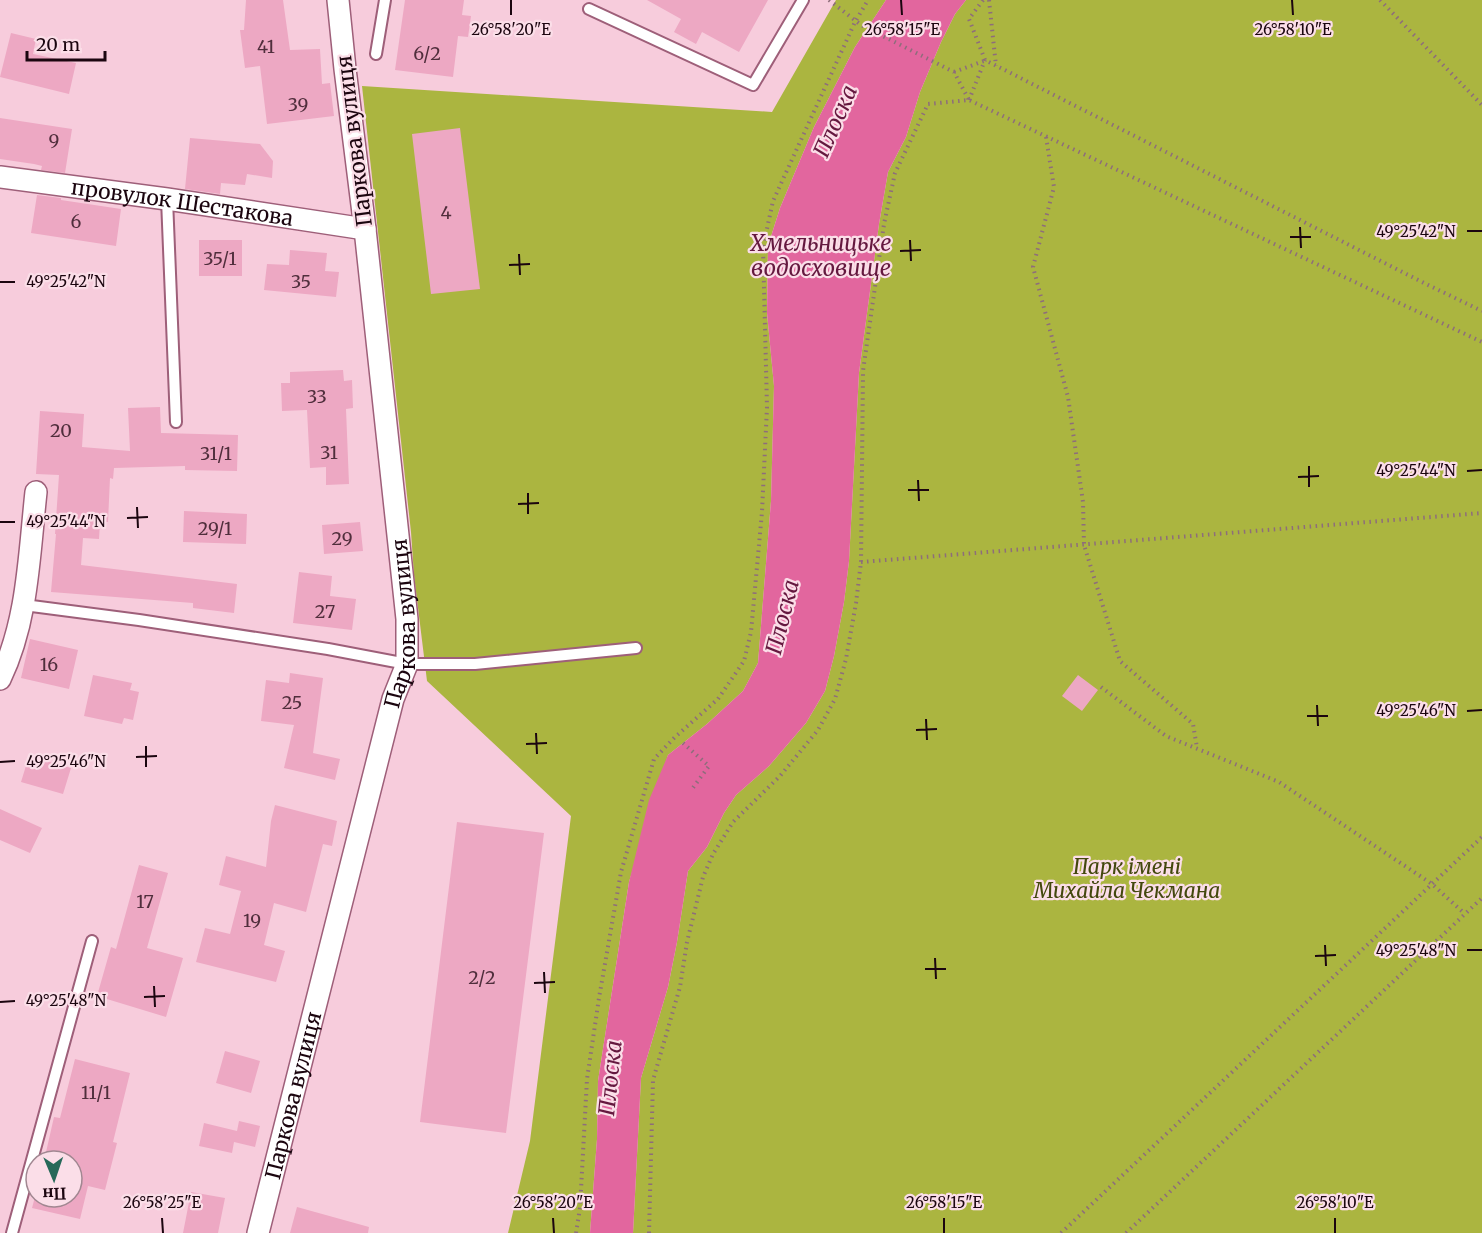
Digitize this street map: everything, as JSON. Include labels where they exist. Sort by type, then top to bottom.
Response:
[{"type":"street","name":"Паркова вулиця","points":[[258,1233],[393,699],[407,664],[407,619],[338,0]]},
{"type":"street","name":"провулок Шестакова","points":[[0,177],[167,199],[365,230]]},
{"type":"street","points":[[0,679],[16,639],[24,605],[36,492]]},
{"type":"lane","points":[[376,54],[385,0]]},
{"type":"lane","points":[[589,9],[753,85],[803,0]]},
{"type":"lane","points":[[167,199],[176,422]]},
{"type":"lane","points":[[24,605],[328,649],[407,664],[475,664],[636,648]]},
{"type":"lane","points":[[12,1233],[92,941]]},
{"type":"path","points":[[829,0],[855,22],[954,72],[969,100]]},
{"type":"path","points":[[576,1233],[587,1079],[624,860],[654,759],[718,699],[744,661],[751,632],[762,512],[767,407],[763,248],[773,201],[855,22],[868,0]]},
{"type":"path","points":[[983,0],[969,19],[985,60],[1482,311]]},
{"type":"path","points":[[989,0],[996,66]]},
{"type":"path","points":[[1380,0],[1482,105]]},
{"type":"path","points":[[954,72],[985,60]]},
{"type":"path","points":[[969,100],[985,60]]},
{"type":"path","points":[[649,1233],[653,1080],[680,987],[687,942],[703,876],[733,822],[780,776],[818,730],[835,699],[846,659],[861,562],[863,371],[884,224],[895,173],[928,104],[969,100],[1482,342]]},
{"type":"path","points":[[1046,137],[1054,187],[1033,267],[1068,397],[1083,502],[1084,545],[1120,661],[1193,724],[1197,748]]},
{"type":"path","points":[[861,562],[1482,513]]},
{"type":"path","points":[[1101,687],[1166,736],[1279,782],[1432,884],[1465,914]]},
{"type":"path","points":[[683,743],[709,766],[692,789]]},
{"type":"path","points":[[1061,1233],[1482,837]]},
{"type":"path","points":[[1126,1233],[1482,898]]},
{"type":"green space","points":[[836,0],[886,0],[855,47],[814,127],[780,208],[768,246],[767,313],[774,386],[771,501],[758,663],[743,691],[668,755],[629,882],[598,1081],[597,1139],[590,1233],[508,1233],[530,1141],[571,816],[427,681],[362,86],[772,112]]},
{"type":"green space","name":"Парк імені Михайла Чекмана","points":[[966,0],[1482,0],[1482,1233],[633,1233],[641,1078],[668,987],[688,871],[707,847],[736,795],[769,766],[806,723],[825,691],[844,602],[849,561],[859,373],[888,172],[906,137],[920,92],[941,42],[955,14]]},
{"type":"water","name":"Хмельницьке водосховище","points":[[886,0],[966,0],[955,14],[941,42],[920,92],[906,137],[888,172],[859,373],[849,561],[834,656],[825,691],[806,723],[769,766],[736,795],[707,847],[688,871],[668,987],[641,1078],[633,1233],[590,1233],[597,1139],[598,1081],[629,882],[649,800],[668,755],[743,691],[758,663],[771,501],[774,386],[767,313],[768,246],[780,208],[814,127],[855,47]]},
{"type":"building","points":[[246,0],[283,0],[290,50],[320,49],[322,84],[330,83],[334,116],[267,124],[260,66],[245,68],[240,30],[244,30]]},
{"type":"building","points":[[405,0],[464,0],[462,15],[471,16],[468,37],[458,36],[453,77],[395,70]]},
{"type":"building","points":[[647,0],[768,0],[739,52],[702,32],[696,44],[674,32],[681,19]]},
{"type":"building","points":[[11,33],[36,39],[33,54],[76,63],[69,94],[0,77]]},
{"type":"building","points":[[0,118],[72,129],[65,173],[41,170],[42,166],[34,164],[0,159]]},
{"type":"building","points":[[460,128],[480,289],[431,294],[412,134]]},
{"type":"building","points":[[190,138],[260,144],[273,161],[272,178],[247,174],[245,185],[221,183],[220,194],[185,189]]},
{"type":"building","points":[[37,195],[121,209],[116,246],[31,233]]},
{"type":"building","points":[[199,240],[242,240],[242,276],[199,276]]},
{"type":"building","points":[[290,250],[327,253],[325,271],[339,272],[336,297],[264,290],[267,264],[289,265]]},
{"type":"building","points":[[343,370],[344,381],[352,380],[353,408],[346,409],[349,484],[326,485],[326,467],[310,468],[307,410],[282,411],[281,383],[290,383],[290,372]]},
{"type":"building","points":[[160,407],[161,433],[238,435],[237,471],[185,470],[185,466],[114,468],[113,479],[110,478],[108,522],[100,522],[99,539],[83,538],[81,565],[237,584],[234,613],[193,608],[193,603],[51,592],[59,475],[36,474],[40,411],[84,414],[82,447],[130,451],[128,408]]},
{"type":"building","points":[[184,511],[247,514],[246,544],[183,542]]},
{"type":"building","points":[[360,522],[363,551],[324,554],[322,525]]},
{"type":"building","points":[[299,572],[332,576],[330,596],[356,599],[352,630],[293,623]]},
{"type":"building","points":[[30,639],[78,650],[69,689],[21,678]]},
{"type":"building","points":[[290,673],[323,678],[313,753],[340,759],[335,780],[284,768],[294,725],[261,721],[266,680],[289,683]]},
{"type":"building","points":[[93,675],[132,683],[130,690],[139,692],[133,720],[124,718],[122,724],[84,716]]},
{"type":"building","points":[[1078,675],[1098,690],[1082,711],[1062,696]]},
{"type":"building","points":[[29,756],[71,768],[63,794],[21,782]]},
{"type":"building","points":[[275,805],[337,821],[332,846],[323,844],[306,912],[274,903],[264,945],[285,951],[276,982],[196,962],[205,928],[230,934],[241,891],[219,885],[226,856],[266,867]]},
{"type":"building","points":[[0,809],[42,828],[30,853],[0,840]]},
{"type":"building","points":[[457,822],[544,833],[506,1133],[420,1122]]},
{"type":"building","points":[[139,865],[168,873],[147,948],[183,958],[166,1017],[97,996],[111,947],[116,949]]},
{"type":"building","points":[[225,1051],[260,1061],[251,1093],[216,1083]]},
{"type":"building","points":[[75,1059],[130,1073],[113,1142],[117,1143],[105,1190],[88,1186],[84,1202],[84,1149],[47,1149],[54,1117],[60,1118]]},
{"type":"building","points":[[239,1121],[260,1126],[255,1147],[234,1142],[232,1153],[199,1146],[204,1123],[237,1131]]},
{"type":"building","points":[[191,1192],[225,1198],[218,1233],[183,1233]]},
{"type":"building","points":[[297,1207],[369,1227],[368,1233],[290,1233]]},
{"type":"building","points":[[36,1209],[82,1209],[80,1219]]},
{"type":"water label","name":"Плоска","points":[[835,121]]},
{"type":"water label","name":"Плоска","points":[[782,617]]},
{"type":"water label","name":"Плоска","points":[[610,1078]]}]
